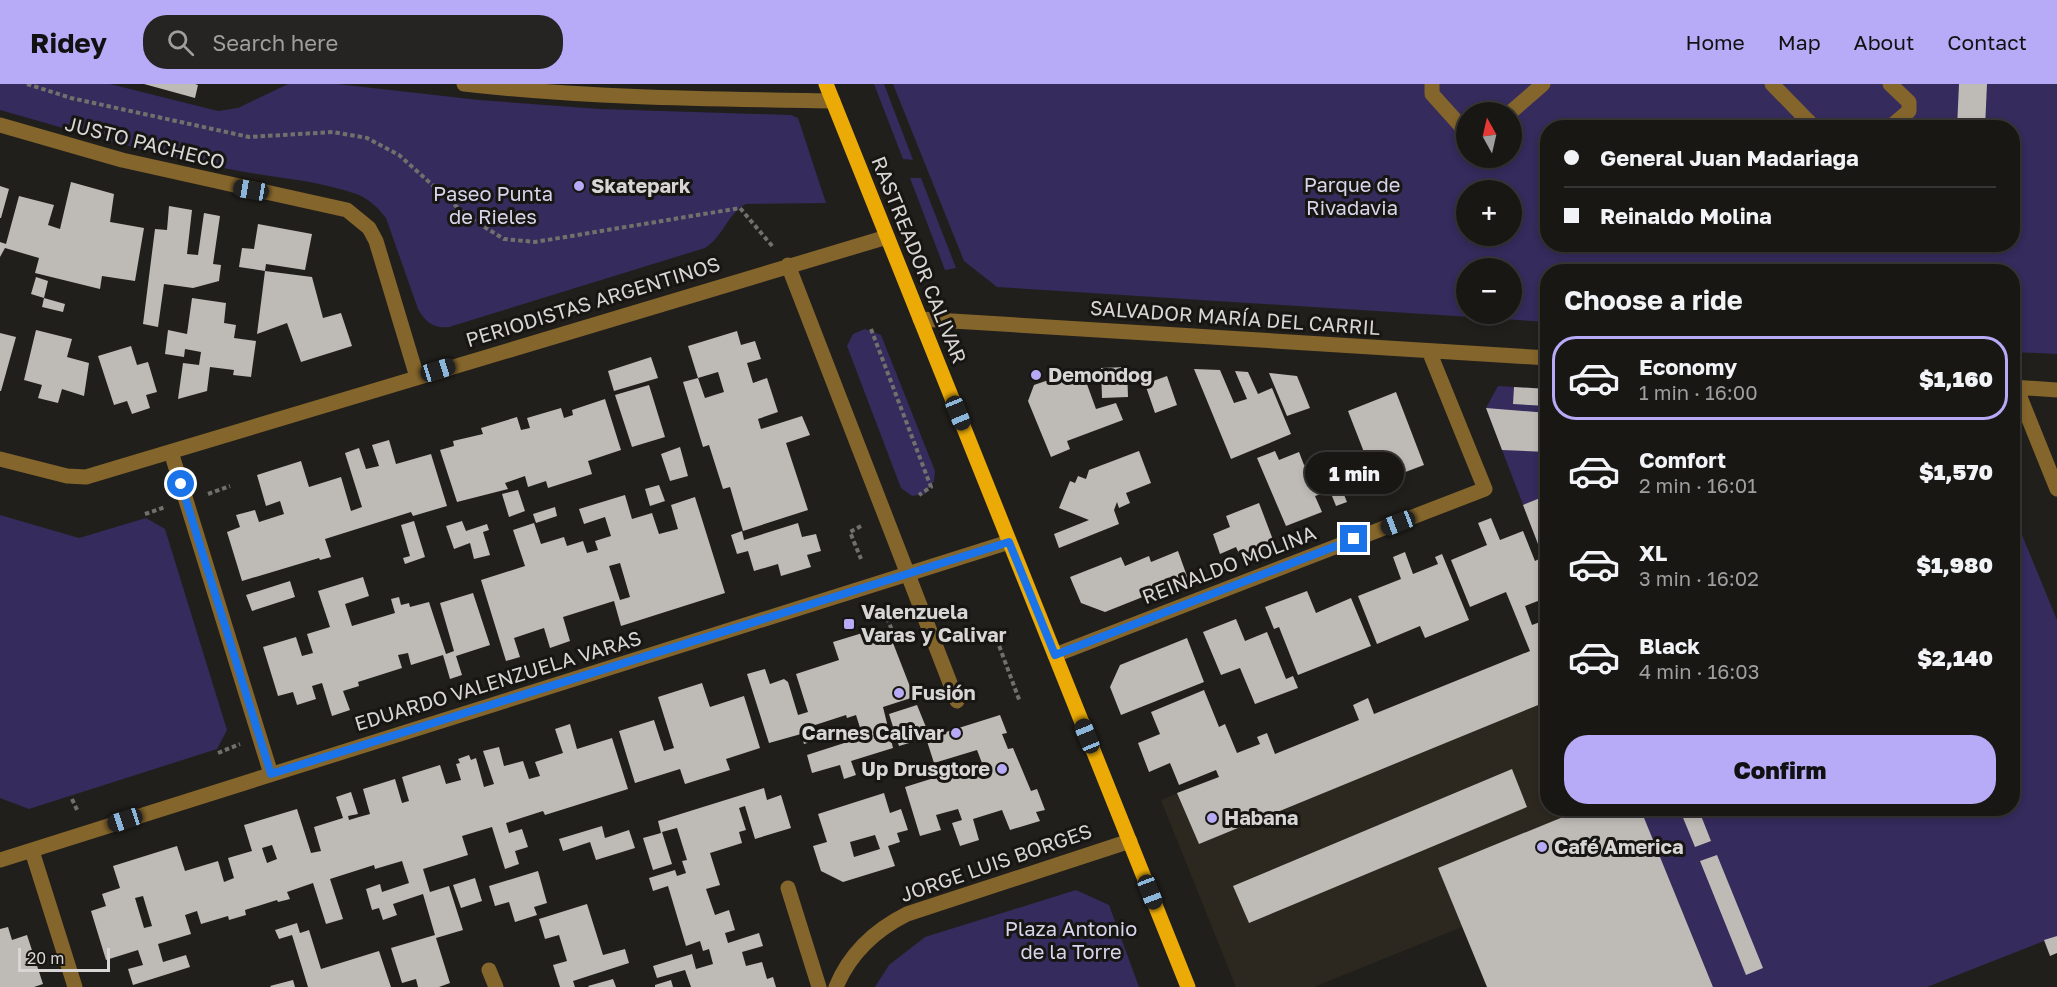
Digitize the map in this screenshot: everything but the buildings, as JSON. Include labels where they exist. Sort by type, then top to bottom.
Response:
[{"type":"main road","name":"RASTREADOR CALIVAR","points":[[826,84],[1188,987]]},
{"type":"street","points":[[464,84],[534,92],[640,98],[832,101]]},
{"type":"street","points":[[1432,84],[1432,94],[1456,121]]},
{"type":"street","points":[[1522,102],[1542,84]]},
{"type":"street","points":[[1772,84],[1807,120]]},
{"type":"street","points":[[1890,84],[1910,102],[1910,111],[1899,120]]},
{"type":"street","name":"JUSTO PACHECO","points":[[0,126],[122,160],[347,210],[369,228],[376,241],[417,377]]},
{"type":"street","name":"PERIODISTAS ARGENTINOS","points":[[0,459],[57,474],[86,477],[887,237]]},
{"type":"street","points":[[788,265],[957,701]]},
{"type":"street","name":"SALVADOR MARÍA DEL CARRIL","points":[[920,319],[1540,358]]},
{"type":"street","name":"REINALDO MOLINA","points":[[1055,655],[1485,489],[1429,351]]},
{"type":"street","points":[[2020,387],[2057,390]]},
{"type":"street","points":[[2020,401],[2057,489]]},
{"type":"street","points":[[171,452],[271,774]]},
{"type":"street","name":"EDUARDO VALENZUELA VARAS","points":[[0,860],[1009,542]]},
{"type":"street","name":"JORGE LUIS BORGES","points":[[836,987],[862,945],[889,923],[907,914],[1130,841]]},
{"type":"street","points":[[32,851],[75,987]]},
{"type":"street","points":[[788,888],[819,987]]},
{"type":"street","points":[[489,970],[496,987]]},
{"type":"path","points":[[27,84],[70,98],[249,137],[333,132],[367,138],[399,155],[468,218],[504,238],[535,242],[740,208],[788,265]]},
{"type":"path","points":[[871,329],[931,487],[919,495]]},
{"type":"path","points":[[201,496],[230,486]]},
{"type":"path","points":[[145,514],[172,505]]},
{"type":"path","points":[[861,526],[850,532],[861,559]]},
{"type":"path","points":[[884,611],[897,642]]},
{"type":"path","points":[[994,632],[1020,702]]},
{"type":"shaded area","points":[[1540,647],[1540,816],[1634,816],[1487,987],[1462,927],[1314,987],[1236,987],[1161,800]]},
{"type":"green space","name":"Paseo Punta de Rieles","points":[[0,84],[110,84],[218,111],[238,108],[288,84],[337,84],[479,100],[600,109],[791,115],[798,118],[826,203],[746,204],[735,213],[716,238],[705,248],[449,327],[439,327],[427,321],[418,309],[386,218],[363,197],[328,186],[234,170],[116,143],[0,110]]},
{"type":"green space","points":[[874,84],[884,84],[913,160],[903,159]]},
{"type":"green space","name":"Parque de Rivadavia","points":[[893,84],[2057,84],[2057,354],[2020,352],[2020,264],[1540,264],[1540,321],[1522,320],[1522,258],[1456,258],[1456,316],[997,287],[964,261]]},
{"type":"green space","points":[[910,178],[921,178],[956,268],[945,270]]},
{"type":"green space","points":[[865,329],[881,335],[935,471],[934,481],[925,494],[912,496],[901,488],[847,346],[853,334]]},
{"type":"green space","points":[[1498,386],[1540,389],[1540,549],[1486,408]]},
{"type":"green space","points":[[0,515],[79,538],[146,518],[165,529],[227,730],[217,749],[29,809],[0,798]]},
{"type":"green space","points":[[2020,530],[2057,620],[2057,936],[1927,987],[1713,987],[1643,816],[2020,816]]},
{"type":"green space","name":"Plaza Antonio de la Torre","points":[[1076,890],[1109,905],[1139,987],[875,987],[889,965],[925,937]]},
{"type":"place","name":"Skatepark","points":[[579,186]]},
{"type":"place","name":"Demondog","points":[[1036,375]]},
{"type":"place","name":"Valenzuela Varas y Calivar","points":[[849,624]]},
{"type":"place","name":"Fusión","points":[[899,693]]},
{"type":"place","name":"Carnes Calivar","points":[[956,733]]},
{"type":"place","name":"Up Drusgtore","points":[[1002,769]]},
{"type":"place","name":"Habana","points":[[1212,818]]},
{"type":"place","name":"Café America","points":[[1542,847]]},
{"type":"route","points":[[181,484],[271,774],[1009,542],[1055,655],[1354,539]]}]
